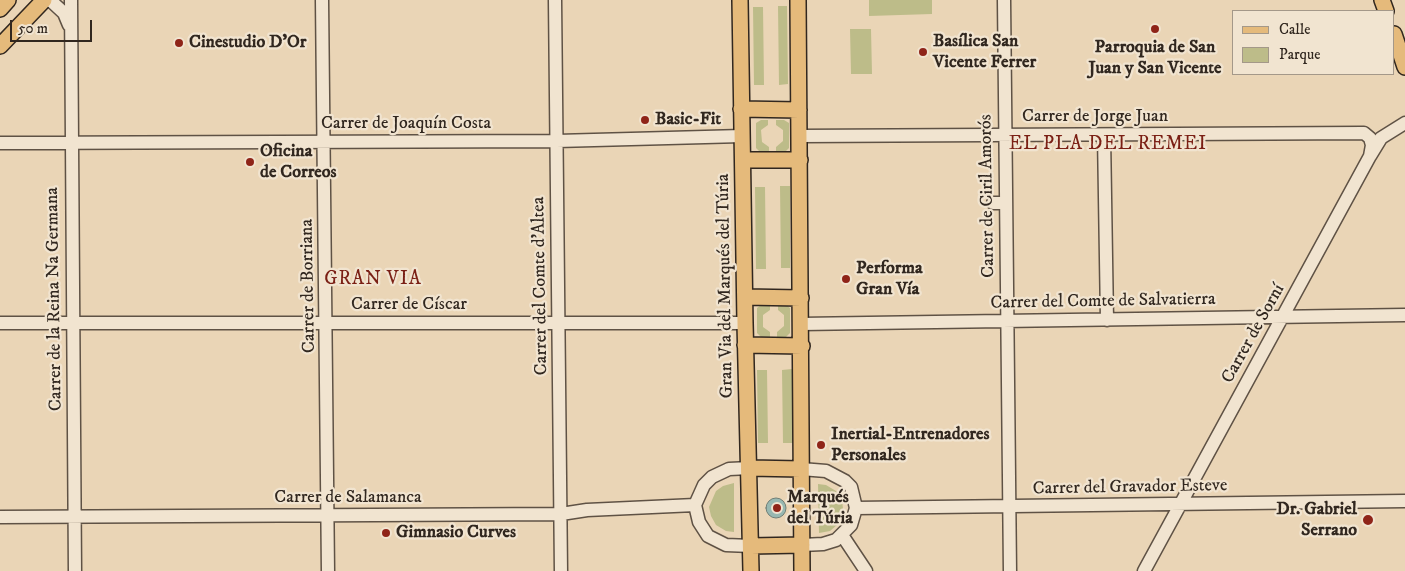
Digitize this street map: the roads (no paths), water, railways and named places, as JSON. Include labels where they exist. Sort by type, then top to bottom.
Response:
[{"type":"main road","points":[[0,9],[8,0]]},
{"type":"main road","points":[[0,46],[44,0]]},
{"type":"main road","name":"Gran Via del Marqués del Túria","points":[[740,0],[745,345],[747,448],[750,468],[751,571]]},
{"type":"main road","points":[[798,0],[802,346],[802,571]]},
{"type":"main road","points":[[1395,37],[1405,67]]},
{"type":"main road","points":[[742,108],[799,110]]},
{"type":"main road","points":[[743,160],[800,160]]},
{"type":"main road","points":[[745,297],[801,298]]},
{"type":"main road","points":[[745,345],[802,346]]},
{"type":"main road","points":[[750,468],[802,469]]},
{"type":"main road","points":[[751,546],[802,545]]},
{"type":"street","points":[[0,9],[2,0]]},
{"type":"street","points":[[50,0],[64,13],[70,27]]},
{"type":"street","name":"Carrer de la Reina Na Germana","points":[[71,0],[75,571]]},
{"type":"street","name":"Carrer de Borriana","points":[[322,0],[327,323],[328,571]]},
{"type":"street","name":"Carrer del Comte d'Altea","points":[[555,0],[561,571]]},
{"type":"street","name":"Carrer de Ciril Amorós","points":[[1004,0],[1005,135],[999,203],[1007,321],[1010,571]]},
{"type":"street","name":"Carrer de Sorní","points":[[1144,571],[1370,156],[1381,138],[1405,123]]},
{"type":"street","name":"Carrer de Jorge Juan","points":[[800,136],[1364,133],[1370,138],[1370,156]]},
{"type":"street","points":[[1104,135],[1107,320]]},
{"type":"street","name":"Carrer de Joaquín Costa","points":[[0,143],[557,141],[742,136]]},
{"type":"street","name":"Carrer del Comte de Salvatierra","points":[[801,324],[1405,315]]},
{"type":"street","name":"Carrer de Císcar","points":[[0,323],[745,323]]},
{"type":"street","points":[[750,468],[729,469],[712,477],[704,486],[696,505],[698,522],[708,536],[726,545],[751,546]]},
{"type":"street","points":[[802,469],[826,471],[844,481],[851,487],[856,508],[850,525],[842,535],[829,543],[802,545]]},
{"type":"street","name":"Carrer del Gravador Esteve","points":[[856,508],[1009,508],[1405,500]]},
{"type":"street","name":"Carrer de Salamanca","points":[[0,517],[561,514],[586,510],[696,505]]},
{"type":"street","points":[[842,535],[866,571]]},
{"type":"water","points":[[776,498],[783,501],[786,508],[783,515],[776,518],[769,515],[766,508],[769,501]]},
{"type":"place","name":"Parroquia de San Juan y San Vicente","points":[[1155,29]]},
{"type":"place","name":"Cinestudio D'Or","points":[[179,43]]},
{"type":"place","name":"Basílica San Vicente Ferrer","points":[[923,52]]},
{"type":"place","name":"Basic-Fit","points":[[645,120]]},
{"type":"place","name":"Oficina de Correos","points":[[250,162]]},
{"type":"place","name":"Performa Gran Vía","points":[[846,279]]},
{"type":"place","name":"Inertial-Entrenadores Personales","points":[[821,445]]},
{"type":"place","name":"Marqués del Túria","points":[[777,508]]},
{"type":"place","name":"Dr. Gabriel Serrano","points":[[1368,520]]},
{"type":"place","name":"Gimnasio Curves","points":[[386,533]]},
{"type":"district","name":"EL PLA DEL REMEI","points":[[1108,145]]},
{"type":"district","name":"GRAN VIA","points":[[373,280]]}]
